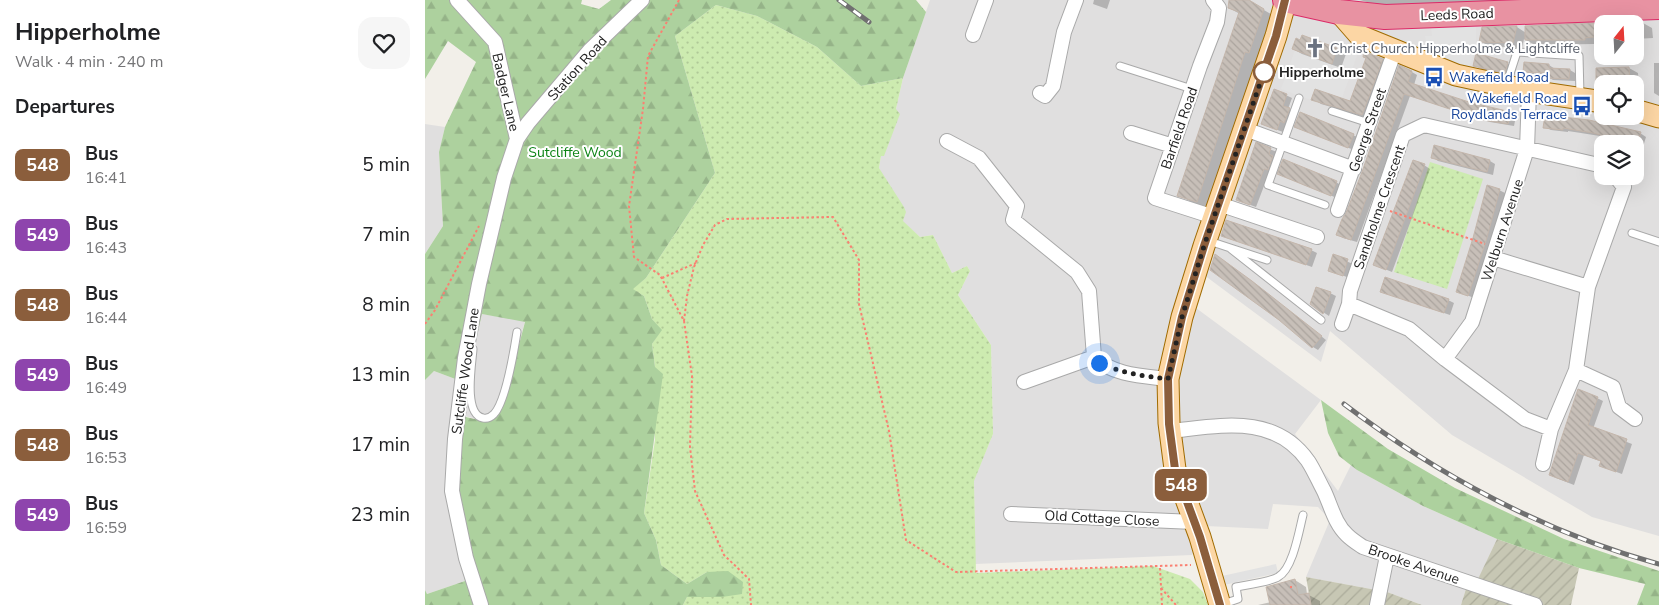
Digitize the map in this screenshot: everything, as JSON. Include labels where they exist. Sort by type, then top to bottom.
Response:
[{"type":"highway","name":"Leeds Road","points":[[1285,0],[1356,9],[1385,17],[1526,6],[1659,7]]},
{"type":"main road","points":[[1220,605],[1175,469],[1170,431],[1168,379],[1182,317],[1206,240],[1276,36],[1285,0]]},
{"type":"main road","points":[[1356,9],[1360,36],[1456,75],[1529,91],[1594,100]]},
{"type":"main road","points":[[1644,113],[1659,117]]},
{"type":"street","name":"Badger Lane","points":[[457,0],[495,42],[517,139]]},
{"type":"street","name":"Station Road","points":[[517,139],[590,50],[641,0]]},
{"type":"street","points":[[973,35],[986,0]]},
{"type":"street","points":[[1040,93],[1045,96],[1053,86],[1064,32],[1076,0]]},
{"type":"street","name":"Barfield Road","points":[[1213,0],[1219,8],[1217,22],[1155,198],[1217,211]]},
{"type":"street","name":"George Street","points":[[1331,208],[1353,169],[1395,50]]},
{"type":"street","name":"Welburn Avenue","points":[[1445,359],[1472,322],[1495,253],[1527,149],[1529,91]]},
{"type":"street","name":"Sandholme Crescent","points":[[1342,324],[1349,304],[1350,291],[1403,135],[1423,125],[1594,164]]},
{"type":"street","points":[[1245,129],[1353,169]]},
{"type":"street","points":[[1131,133],[1173,146]]},
{"type":"street","name":"Sutcliffe Wood Lane","points":[[481,605],[466,558],[452,491],[455,438],[465,358],[474,311],[504,178],[517,139]]},
{"type":"street","points":[[947,141],[979,158],[1017,206],[1013,220],[1077,272],[1089,291],[1094,357],[1099,363],[1117,371],[1168,379]]},
{"type":"street","points":[[1543,464],[1551,430],[1576,370],[1588,288],[1624,187],[1622,185]]},
{"type":"street","points":[[1217,211],[1317,237]]},
{"type":"street","points":[[1495,253],[1588,288]]},
{"type":"street","points":[[1349,304],[1409,329],[1445,359],[1525,418],[1551,430]]},
{"type":"street","points":[[1024,382],[1094,357]]},
{"type":"street","points":[[1576,370],[1613,387],[1619,407],[1635,418]]},
{"type":"street","name":"Brooke Avenue","points":[[1170,431],[1243,425],[1258,427],[1274,433],[1296,447],[1308,462],[1346,534],[1363,547],[1535,605]]},
{"type":"street","name":"Old Cottage Close","points":[[1011,514],[1194,522]]},
{"type":"street","points":[[1377,605],[1387,556]]},
{"type":"lane","points":[[1506,86],[1517,52],[1579,56],[1580,98]]},
{"type":"lane","points":[[1120,66],[1192,89]]},
{"type":"lane","points":[[1299,98],[1268,185],[1331,208]]},
{"type":"lane","points":[[1332,110],[1369,123]]},
{"type":"lane","points":[[1632,233],[1659,242]]},
{"type":"lane","points":[[1206,240],[1267,260]]},
{"type":"lane","points":[[1231,248],[1321,320]]},
{"type":"lane","points":[[474,311],[477,316],[477,322],[473,348],[471,396],[474,411],[483,418],[494,415],[497,409],[511,368],[517,332]]},
{"type":"lane","points":[[1220,605],[1238,599],[1236,587],[1279,577],[1287,567],[1293,553],[1303,515]]},
{"type":"path","points":[[679,0],[648,56],[643,109],[629,206],[634,257],[660,275],[684,321]]},
{"type":"path","points":[[1379,207],[1495,253]]},
{"type":"path","points":[[751,605],[749,579],[723,556],[695,491],[689,446],[692,376],[684,321],[687,296],[695,263],[703,245],[715,225],[727,220],[833,217],[859,260],[859,304],[889,431],[906,540],[956,572],[1208,564]]},
{"type":"path","points":[[425,324],[435,310],[481,222]]},
{"type":"path","points":[[661,278],[695,263]]},
{"type":"path","points":[[1160,568],[1162,605]]},
{"type":"path","points":[[1161,588],[1175,605]]},
{"type":"shaded area","points":[[930,0],[1659,0],[1659,536],[1592,517],[1452,435],[1330,331],[1321,362],[1204,275],[1196,308],[1321,400],[1295,434],[1338,491],[1351,465],[1423,506],[1497,539],[1478,580],[1469,579],[1461,605],[1422,605],[1387,592],[1306,577],[1330,520],[1318,507],[1273,504],[1268,529],[1206,526],[1192,555],[975,564],[974,480],[993,434],[991,345],[958,295],[970,271],[967,266],[952,273],[933,235],[920,237],[902,221],[879,168],[903,78]]},
{"type":"shaded area","points":[[1476,25],[1476,48],[1468,70],[1429,55],[1425,36],[1432,36],[1431,27]]},
{"type":"shaded area","points":[[1339,43],[1359,50],[1342,98],[1316,89],[1311,100],[1281,89],[1295,50],[1332,63]]},
{"type":"shaded area","points":[[425,124],[445,127],[439,152],[443,226],[425,254]]},
{"type":"shaded area","points":[[482,314],[525,321],[502,409],[495,417],[484,421],[453,413],[448,493],[465,581],[427,594],[425,590],[425,380],[434,371],[466,383]]},
{"type":"shaded area","points":[[1497,539],[1579,568],[1571,605],[1461,605],[1469,579],[1478,579]]},
{"type":"shaded area","points":[[1276,564],[1278,573],[1224,585],[1222,576]]},
{"type":"shaded area","points":[[1306,577],[1387,592],[1422,605],[1311,605]]},
{"type":"green space","name":"Sutcliffe Wood","points":[[425,0],[582,0],[581,4],[599,9],[611,0],[916,0],[926,12],[903,78],[861,86],[817,47],[757,16],[716,5],[675,36],[715,173],[646,278],[633,289],[644,296],[652,319],[662,330],[652,344],[655,367],[663,374],[644,513],[656,540],[661,565],[687,584],[707,572],[728,571],[743,582],[742,594],[722,597],[687,597],[683,605],[425,605],[425,590],[427,594],[465,581],[448,493],[452,413],[479,420],[490,418],[502,409],[525,322],[482,314],[466,383],[434,371],[425,380],[425,254],[443,226],[439,152],[445,127],[476,62],[448,41],[425,79]]},
{"type":"green space","points":[[716,5],[757,16],[817,47],[861,86],[903,78],[896,109],[900,114],[884,156],[881,156],[879,168],[904,207],[906,212],[903,221],[920,237],[933,235],[952,273],[967,266],[970,271],[958,295],[991,345],[993,434],[974,481],[976,573],[1153,566],[1190,579],[1203,592],[1208,605],[683,605],[687,597],[722,597],[707,572],[687,584],[661,565],[656,540],[644,513],[655,440],[655,367],[652,344],[661,330],[652,319],[644,296],[632,289],[646,278],[715,173],[675,36]]},
{"type":"green space","points":[[1430,162],[1483,179],[1447,289],[1394,272]]},
{"type":"green space","points":[[1321,400],[1388,449],[1455,488],[1564,539],[1659,571],[1659,605],[1637,605],[1645,584],[1579,568],[1497,539],[1423,506],[1357,470],[1339,456],[1328,433]]},
{"type":"building","points":[[1229,0],[1249,0],[1264,9],[1249,53],[1245,52],[1197,202],[1177,196],[1239,12],[1228,8]]},
{"type":"building","points":[[1594,23],[1594,37],[1585,38],[1585,40],[1525,40],[1525,26]]},
{"type":"building","points":[[1517,26],[1513,43],[1479,42],[1482,27]]},
{"type":"building","name":"Christ Church Hipperholme & Lightcliffe","points":[[1302,35],[1337,48],[1332,64],[1292,49],[1296,38],[1300,40]]},
{"type":"building","points":[[1364,51],[1383,59],[1362,115],[1311,100],[1315,89],[1350,101],[1366,58],[1363,57]]},
{"type":"building","points":[[1476,53],[1508,62],[1505,73],[1473,66]]},
{"type":"building","points":[[1524,62],[1549,64],[1549,68],[1570,69],[1569,79],[1546,78],[1547,73],[1523,72]]},
{"type":"building","points":[[1399,65],[1412,71],[1408,82],[1469,102],[1511,112],[1508,124],[1483,120],[1404,94],[1351,240],[1336,235],[1362,172]]},
{"type":"building","points":[[1629,67],[1630,75],[1596,75],[1596,68]]},
{"type":"building","points":[[1274,89],[1287,94],[1283,106],[1290,108],[1284,123],[1280,121],[1277,130],[1261,124]]},
{"type":"building","points":[[1300,112],[1354,134],[1348,148],[1294,127]]},
{"type":"building","points":[[1545,115],[1589,120],[1594,121],[1594,125],[1611,125],[1641,132],[1640,135],[1600,135],[1563,128],[1563,130],[1543,128]]},
{"type":"building","points":[[1256,142],[1271,148],[1269,154],[1273,156],[1268,170],[1264,169],[1250,205],[1236,200]]},
{"type":"building","points":[[1434,145],[1490,160],[1487,172],[1431,158]]},
{"type":"building","points":[[1283,159],[1337,181],[1331,196],[1277,174]]},
{"type":"building","points":[[1413,160],[1425,164],[1386,270],[1373,265]]},
{"type":"building","points":[[1487,185],[1500,189],[1468,296],[1456,292]]},
{"type":"building","points":[[1226,220],[1312,249],[1306,265],[1221,236]]},
{"type":"building","points":[[1215,254],[1322,336],[1312,348],[1279,320],[1210,270]]},
{"type":"building","points":[[1333,254],[1348,259],[1343,276],[1328,271]]},
{"type":"building","points":[[1385,277],[1449,299],[1444,313],[1380,292]]},
{"type":"building","points":[[1316,287],[1331,292],[1323,314],[1310,304]]},
{"type":"building","points":[[1578,389],[1598,397],[1588,425],[1627,439],[1616,472],[1599,466],[1601,461],[1578,453],[1568,482],[1549,475]]},
{"type":"building","points":[[1295,579],[1298,595],[1309,593],[1311,605],[1270,605],[1266,587]]},
{"type":"railway","points":[[839,0],[869,22]]},
{"type":"railway","points":[[1344,404],[1416,454],[1494,499],[1534,519],[1575,536],[1659,564]]},
{"type":"bus line","name":"548","points":[[1220,605],[1200,537],[1175,469],[1169,424],[1168,379],[1182,317],[1204,246],[1276,36],[1285,0]]},
{"type":"place","name":"Christ Church Hipperholme & Lightcliffe","points":[[1315,48]]},
{"type":"place","name":"Hipperholme","points":[[1264,72]]},
{"type":"place","name":"Wakefield Road","points":[[1434,77]]},
{"type":"place","name":"Wakefield Road Roydlands Terrace","points":[[1582,106]]},
{"type":"route","points":[[1099,363],[1117,371],[1168,379],[1182,317],[1204,246],[1266,66],[1264,72]]}]
